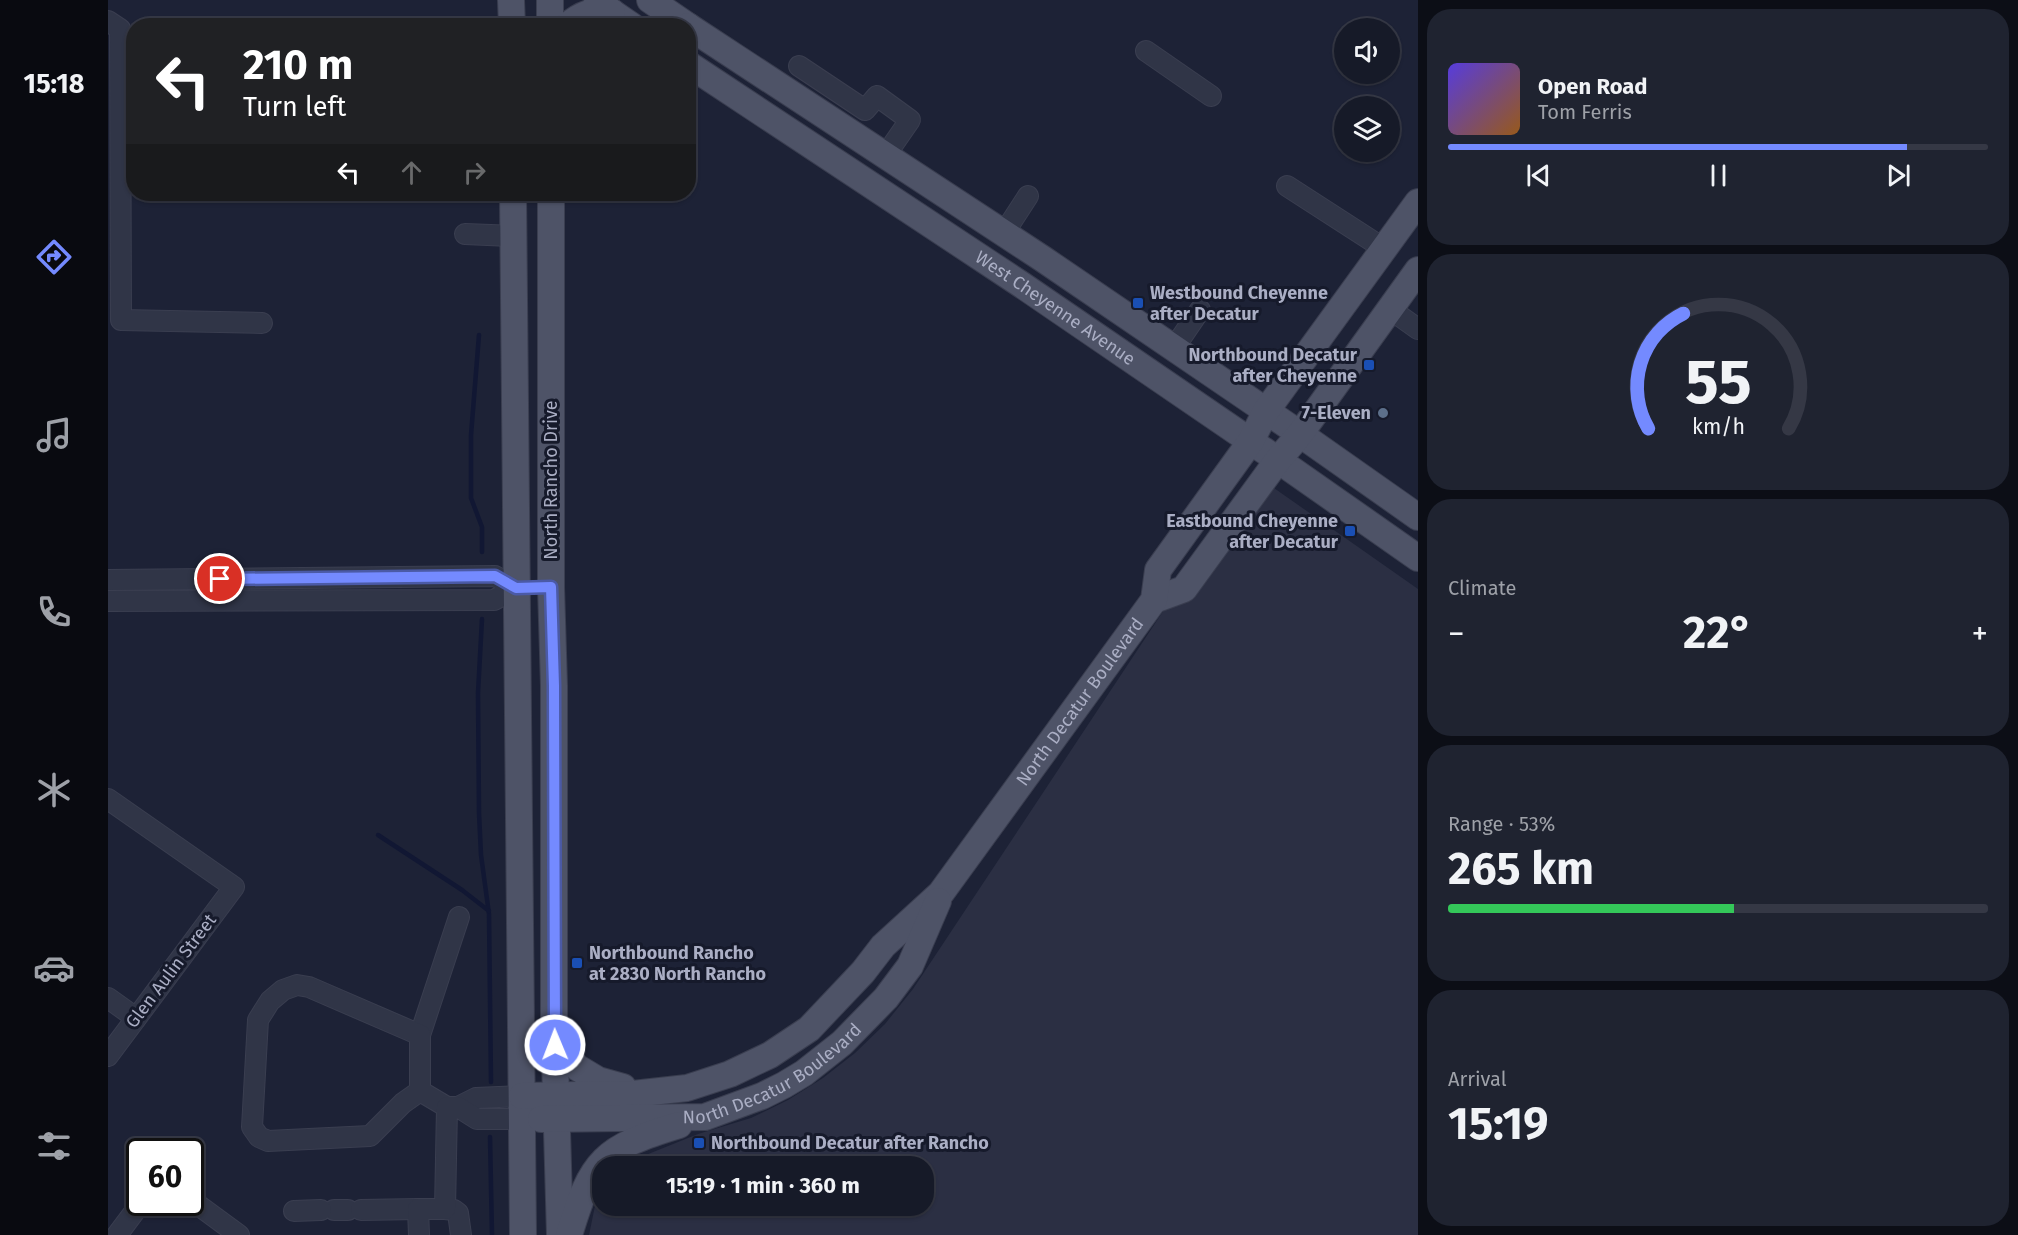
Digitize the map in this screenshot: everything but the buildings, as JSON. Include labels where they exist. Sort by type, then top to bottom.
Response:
[{"type":"main road","points":[[511,0],[512,18]]},
{"type":"main road","points":[[550,0],[550,18]]},
{"type":"main road","name":"West Cheyenne Avenue","points":[[650,0],[676,18]]},
{"type":"main road","points":[[576,18],[600,10],[613,12]]},
{"type":"main road","name":"West Cheyenne Avenue","points":[[696,31],[1004,233],[1418,517]]},
{"type":"main road","name":"West Cheyenne Avenue","points":[[696,69],[1022,285],[1418,558]]},
{"type":"main road","name":"North Rancho Drive","points":[[513,201],[523,1235]]},
{"type":"main road","name":"North Rancho Drive","points":[[551,201],[554,1026],[560,1235]]},
{"type":"main road","name":"North Decatur Boulevard","points":[[556,1108],[633,1094],[687,1088],[730,1074],[774,1053],[809,1029],[863,972],[883,946],[941,893],[1154,600],[1158,570],[1251,441],[1266,411],[1418,202]]},
{"type":"main road","name":"North Decatur Boulevard","points":[[1154,600],[1184,589],[1278,460],[1300,434],[1418,270]]},
{"type":"main road","points":[[516,588],[551,587]]},
{"type":"main road","name":"North Decatur Boulevard","points":[[522,1108],[705,1117],[762,1096],[794,1079],[822,1060],[860,1026],[886,998],[910,966],[941,893]]},
{"type":"main road","points":[[554,1026],[563,1054],[570,1061],[598,1080],[620,1085],[633,1094]]},
{"type":"main road","points":[[569,1235],[585,1187],[607,1157],[629,1142],[705,1117]]},
{"type":"street","points":[[108,21],[120,29],[122,320],[262,323]]},
{"type":"street","points":[[1146,51],[1211,96]]},
{"type":"street","points":[[799,66],[865,110],[877,96],[910,120],[885,156]]},
{"type":"street","points":[[1287,186],[1383,248]]},
{"type":"street","points":[[1004,233],[1028,196]]},
{"type":"street","points":[[465,234],[513,236]]},
{"type":"street","points":[[1390,309],[1418,329]]},
{"type":"street","points":[[1174,348],[1200,310]]},
{"type":"street","points":[[108,580],[495,576],[516,588]]},
{"type":"street","points":[[310,578],[310,602]]},
{"type":"street","points":[[108,601],[494,600],[516,588]]},
{"type":"street","name":"Glen Aulin Street","points":[[108,799],[234,887],[108,1056]]},
{"type":"street","points":[[420,1091],[420,1035],[459,916]]},
{"type":"street","points":[[420,1035],[309,987],[297,985],[283,990],[270,1001],[258,1020],[252,1127],[259,1137],[268,1141],[370,1136],[403,1103],[420,1091]]},
{"type":"street","points":[[108,998],[136,1018]]},
{"type":"street","points":[[420,1091],[453,1107],[476,1098],[522,1108]]},
{"type":"street","points":[[445,1209],[453,1107]]},
{"type":"street","points":[[204,1209],[239,1235]]},
{"type":"street","points":[[418,1209],[419,1235]]},
{"type":"street","points":[[294,1210],[454,1210],[458,1213],[460,1235]]},
{"type":"street","points":[[117,1235],[131,1216]]},
{"type":"shaded area","points":[[1254,474],[1418,589],[1418,1235],[589,1235],[593,1216],[934,1216],[934,1156],[643,1156],[698,1134],[751,1118],[788,1100],[823,1078],[855,1053],[885,1024],[913,989]]},
{"type":"waterway","points":[[479,335],[471,435],[471,498],[482,527],[482,552]]},
{"type":"waterway","points":[[482,619],[478,693],[479,813],[481,855],[489,914],[491,1082]]},
{"type":"waterway","points":[[378,835],[462,890],[489,911]]},
{"type":"waterway","points":[[490,1137],[492,1235]]},
{"type":"place","name":"Westbound Cheyenne after Decatur","points":[[1138,303]]},
{"type":"place","name":"Northbound Decatur after Cheyenne","points":[[1369,365]]},
{"type":"place","name":"7-Eleven","points":[[1383,413]]},
{"type":"place","name":"Eastbound Cheyenne after Decatur","points":[[1350,531]]},
{"type":"place","name":"Northbound Rancho at 2830 North Rancho","points":[[577,963]]},
{"type":"place","name":"Northbound Decatur after Rancho","points":[[699,1143]]},
{"type":"route","points":[[220,579],[495,576],[516,588],[551,587],[554,686],[555,1045]]}]
